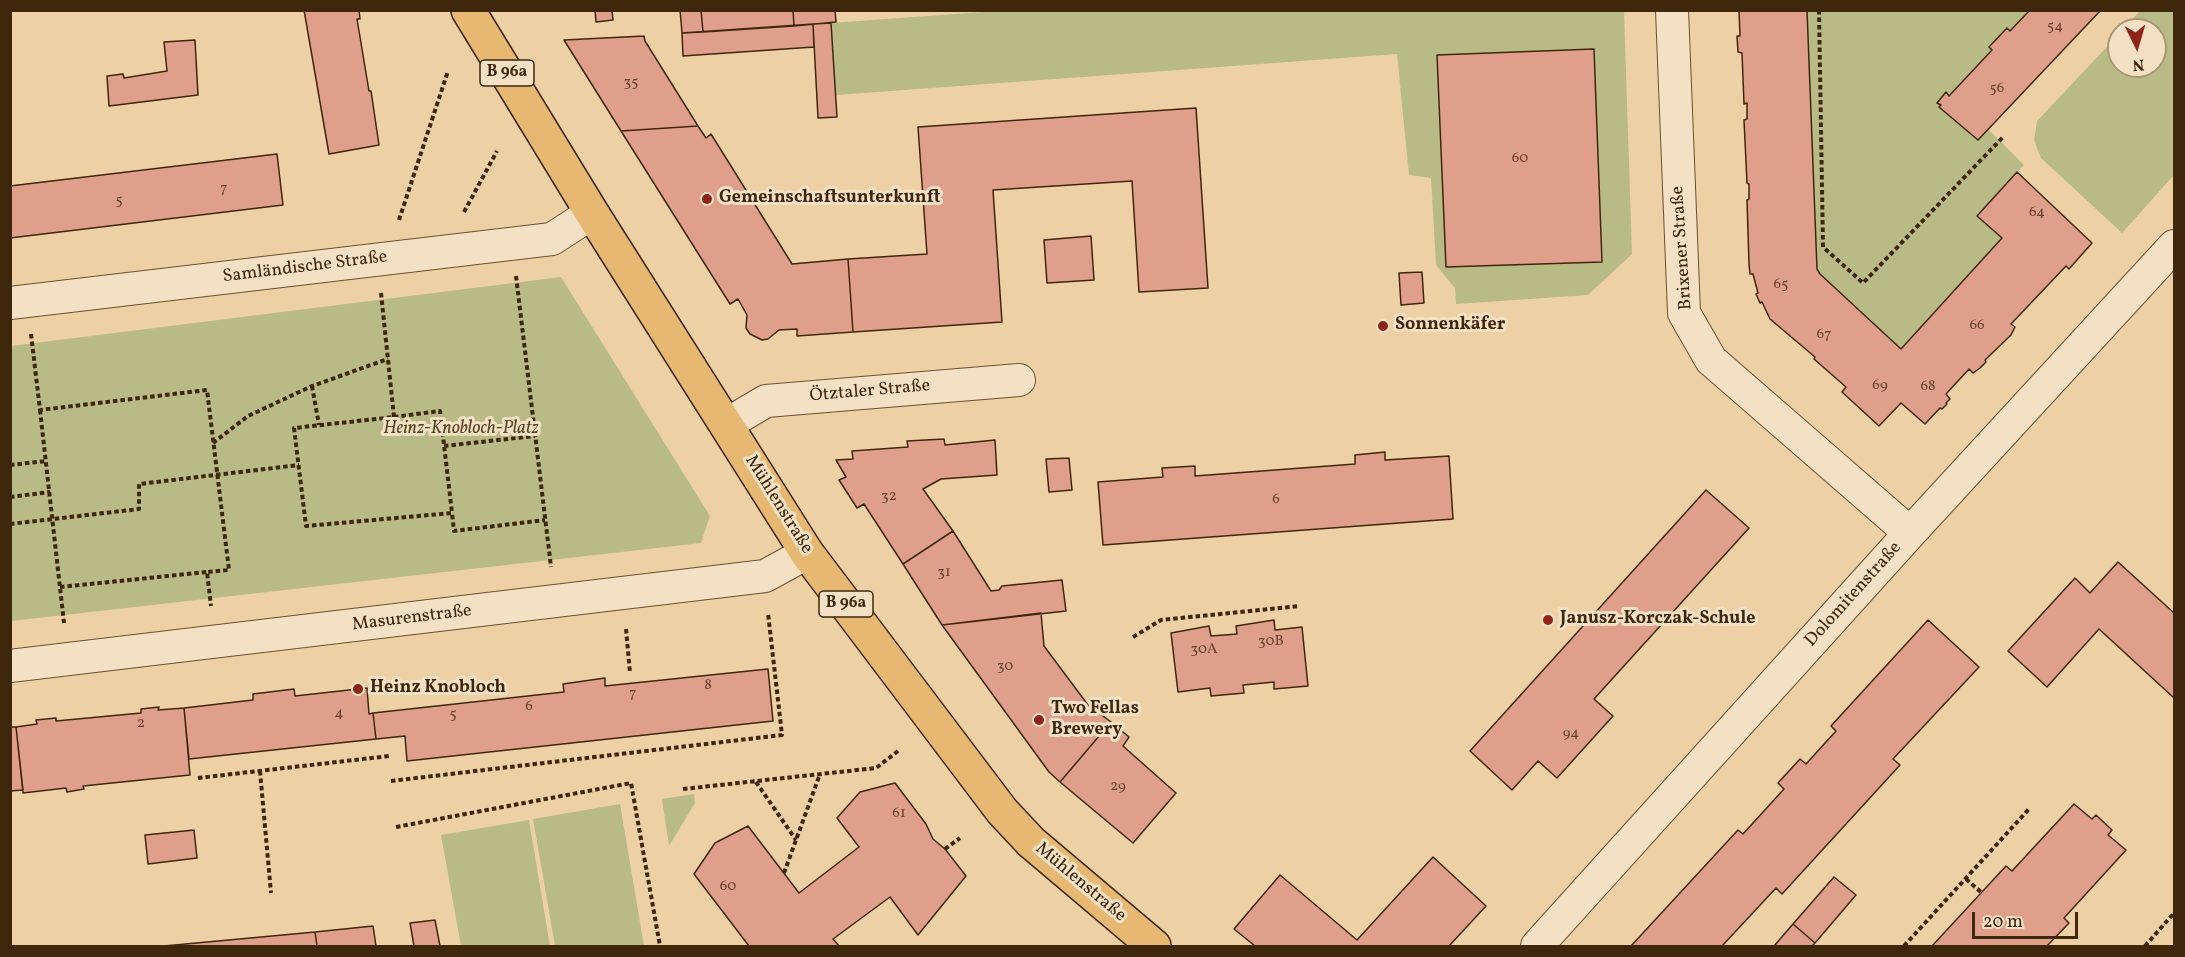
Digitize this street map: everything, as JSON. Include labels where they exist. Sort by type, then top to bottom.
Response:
[{"type":"main road","name":"Mühlenstraße","points":[[468,10],[592,213],[807,553],[1002,811],[1031,842],[1154,946]]},
{"type":"street","name":"Brixener Straße","points":[[1672,10],[1684,313],[1711,360],[1910,533]]},
{"type":"street","name":"Samländische Straße","points":[[10,303],[552,239],[592,213]]},
{"type":"street","name":"Dolomitenstraße","points":[[1537,946],[1910,533],[2175,246]]},
{"type":"street","name":"Ötztaler Straße","points":[[727,424],[766,401],[1019,380]]},
{"type":"street","name":"Masurenstraße","points":[[10,666],[765,576],[807,553]]},
{"type":"path","points":[[1819,10],[1823,247],[1863,284],[2004,136]]},
{"type":"path","points":[[399,219],[448,71]]},
{"type":"path","points":[[464,212],[497,151]]},
{"type":"path","points":[[516,272],[550,567]]},
{"type":"path","points":[[380,290],[394,417]]},
{"type":"path","points":[[31,334],[64,623]]},
{"type":"path","points":[[213,442],[248,416],[312,386],[388,359]]},
{"type":"path","points":[[312,386],[319,425]]},
{"type":"path","points":[[40,410],[207,390],[229,570],[60,587]]},
{"type":"path","points":[[452,513],[306,526],[294,428],[440,411],[452,513],[454,531],[545,520]]},
{"type":"path","points":[[444,446],[535,436]]},
{"type":"path","points":[[10,465],[46,461]]},
{"type":"path","points":[[10,524],[139,509],[139,484],[299,465]]},
{"type":"path","points":[[10,497],[50,492]]},
{"type":"path","points":[[207,572],[211,606]]},
{"type":"path","points":[[1133,637],[1161,620],[1299,606]]},
{"type":"path","points":[[391,781],[782,735],[768,613]]},
{"type":"path","points":[[626,629],[630,673]]},
{"type":"path","points":[[683,789],[876,768],[898,751]]},
{"type":"path","points":[[198,778],[389,756]]},
{"type":"path","points":[[260,771],[271,893]]},
{"type":"path","points":[[784,873],[820,774]]},
{"type":"path","points":[[756,782],[797,841]]},
{"type":"path","points":[[396,827],[631,783],[660,946]]},
{"type":"path","points":[[1904,946],[2030,809]]},
{"type":"path","points":[[945,849],[960,838]]},
{"type":"path","points":[[1966,879],[1982,892]]},
{"type":"path","points":[[2145,946],[2175,913]]},
{"type":"green space","points":[[1010,10],[1624,11],[1632,254],[1588,295],[1456,304],[1455,288],[1436,265],[1431,178],[1409,175],[1397,54],[836,95],[831,23]]},
{"type":"green space","points":[[2141,10],[2174,11],[2174,175],[2122,233],[2041,158],[2034,140],[2037,121],[2107,47],[2107,78],[2167,78],[2167,18],[2133,18]]},
{"type":"green space","points":[[1807,11],[2030,11],[2010,31],[2007,28],[1990,47],[1992,50],[1949,96],[1946,93],[1938,103],[1978,140],[1988,129],[2024,165],[1977,215],[2002,238],[1901,349],[1817,269]]},
{"type":"green space","name":"Heinz-Knobloch-Platz","points":[[561,277],[710,516],[701,543],[11,621],[11,346]]},
{"type":"green space","points":[[694,794],[695,803],[669,846],[662,799]]},
{"type":"green space","points":[[620,804],[644,946],[555,946],[533,819]]},
{"type":"green space","points":[[529,820],[550,946],[461,946],[441,835]]},
{"type":"building","points":[[304,10],[359,10],[360,19],[357,19],[379,145],[329,154]]},
{"type":"building","points":[[595,10],[612,10],[613,20],[596,22]]},
{"type":"building","points":[[680,10],[701,10],[703,32],[682,33]]},
{"type":"building","points":[[701,10],[793,10],[794,26],[703,32]]},
{"type":"building","points":[[793,10],[835,10],[836,22],[794,26]]},
{"type":"building","points":[[1736,10],[1807,10],[1817,269],[1901,349],[2002,238],[1977,216],[2017,172],[2092,243],[2069,269],[2066,266],[2011,324],[2015,327],[2011,335],[1985,360],[1986,362],[1973,373],[1969,369],[1946,394],[1950,399],[1947,404],[1925,424],[1901,403],[1879,426],[1842,392],[1846,387],[1770,319],[1756,294],[1758,293],[1753,274],[1750,274],[1747,200],[1749,199],[1749,184],[1747,183],[1744,120],[1747,119],[1747,103],[1744,104],[1742,53],[1738,52],[1737,36],[1740,36],[1739,11]]},
{"type":"building","points":[[2030,10],[2101,10],[1978,140],[1937,103],[1946,92],[1949,96],[1992,50],[1989,47],[2007,28],[2010,31]]},
{"type":"building","points":[[831,23],[837,117],[818,118],[813,24]]},
{"type":"building","points":[[813,24],[814,47],[683,56],[682,33]]},
{"type":"building","points":[[644,36],[698,126],[621,131],[564,40]]},
{"type":"building","points":[[195,40],[198,95],[109,106],[107,76],[123,74],[124,78],[167,71],[164,42]]},
{"type":"building","points":[[1594,49],[1602,262],[1446,267],[1437,55]]},
{"type":"building","points":[[1196,108],[1208,288],[1139,292],[1132,181],[993,190],[1002,322],[853,332],[848,259],[927,254],[918,127]]},
{"type":"building","name":"Gemeinschaftsunterkunft","points":[[698,126],[706,138],[711,134],[792,264],[848,259],[853,332],[797,336],[797,329],[779,330],[768,339],[762,340],[750,334],[746,328],[747,315],[738,299],[730,304],[621,131]]},
{"type":"building","points":[[277,154],[283,205],[10,238],[10,186]]},
{"type":"building","points":[[1091,236],[1094,280],[1047,283],[1044,240]]},
{"type":"building","points":[[1422,272],[1424,303],[1401,305],[1399,273]]},
{"type":"building","points":[[944,439],[945,445],[995,440],[997,475],[941,479],[923,489],[953,531],[903,564],[864,504],[857,508],[839,480],[846,477],[836,460],[853,459],[852,451],[908,447],[907,441]]},
{"type":"building","points":[[1385,452],[1385,460],[1449,456],[1453,519],[1103,545],[1098,482],[1163,477],[1162,468],[1195,466],[1195,476],[1355,464],[1355,455]]},
{"type":"building","points":[[1069,458],[1072,490],[1049,492],[1046,459]]},
{"type":"building","points":[[1706,490],[1749,528],[1594,699],[1613,716],[1557,778],[1538,761],[1512,790],[1470,751]]},
{"type":"building","points":[[953,531],[991,591],[999,590],[1002,586],[1062,580],[1066,611],[942,625],[903,564]]},
{"type":"building","points":[[2118,562],[2174,613],[2174,698],[2099,629],[2047,687],[2008,651],[2075,578],[2090,593]]},
{"type":"building","points":[[1041,613],[1044,646],[1088,705],[1111,722],[1060,782],[1049,772],[942,625]]},
{"type":"building","points":[[1274,620],[1275,630],[1302,627],[1308,686],[1274,689],[1274,682],[1243,685],[1244,693],[1211,696],[1210,688],[1178,692],[1171,633],[1209,626],[1211,636],[1237,634],[1236,626]]},
{"type":"building","points":[[1928,620],[1979,667],[1893,759],[1900,765],[1782,894],[1776,888],[1722,946],[1631,946],[1738,830],[1743,834],[1784,789],[1778,783],[1800,759],[1806,764],[1836,731],[1831,726]]},
{"type":"building","points":[[768,669],[773,721],[407,761],[405,736],[376,739],[373,713],[564,692],[563,684],[605,678],[605,686]]},
{"type":"building","points":[[367,688],[369,714],[373,713],[376,739],[189,759],[184,708],[253,700],[253,694],[294,689],[295,696]]},
{"type":"building","points":[[159,707],[158,710],[184,708],[190,775],[83,786],[84,789],[67,792],[66,788],[23,793],[16,727],[37,724],[36,720],[56,718],[56,721],[141,713],[141,709]]},
{"type":"building","points":[[1111,722],[1129,737],[1123,746],[1176,793],[1133,843],[1060,782]]},
{"type":"building","points":[[10,727],[16,727],[23,790],[10,791]]},
{"type":"building","points":[[895,783],[926,824],[933,839],[945,849],[966,876],[918,935],[890,897],[833,939],[839,946],[749,946],[694,874],[715,843],[748,826],[799,893],[859,847],[837,818],[860,792]]},
{"type":"building","points":[[2074,804],[2092,819],[2096,815],[2112,830],[2108,835],[2126,850],[2064,918],[2069,923],[2047,946],[1932,946],[2006,866],[2012,871]]},
{"type":"building","points":[[194,830],[197,858],[148,864],[145,835]]},
{"type":"building","points":[[1433,857],[1486,906],[1449,946],[1255,946],[1234,929],[1280,875],[1357,940]]},
{"type":"building","points":[[1834,877],[1856,895],[1815,943],[1793,924]]},
{"type":"building","points":[[435,920],[440,946],[414,946],[410,923]]},
{"type":"building","points":[[1793,924],[1815,943],[1812,946],[1774,946]]},
{"type":"building","points":[[373,926],[376,946],[317,946],[315,932]]},
{"type":"building","points":[[315,932],[317,946],[164,946]]},
{"type":"place","name":"Gemeinschaftsunterkunft","points":[[707,199]]},
{"type":"place","name":"Sonnenkäfer","points":[[1383,326]]},
{"type":"place","name":"Janusz-Korczak-Schule","points":[[1548,620]]},
{"type":"place","name":"Heinz Knobloch","points":[[358,689]]},
{"type":"place","name":"Two Fellas Brewery","points":[[1039,720]]}]
